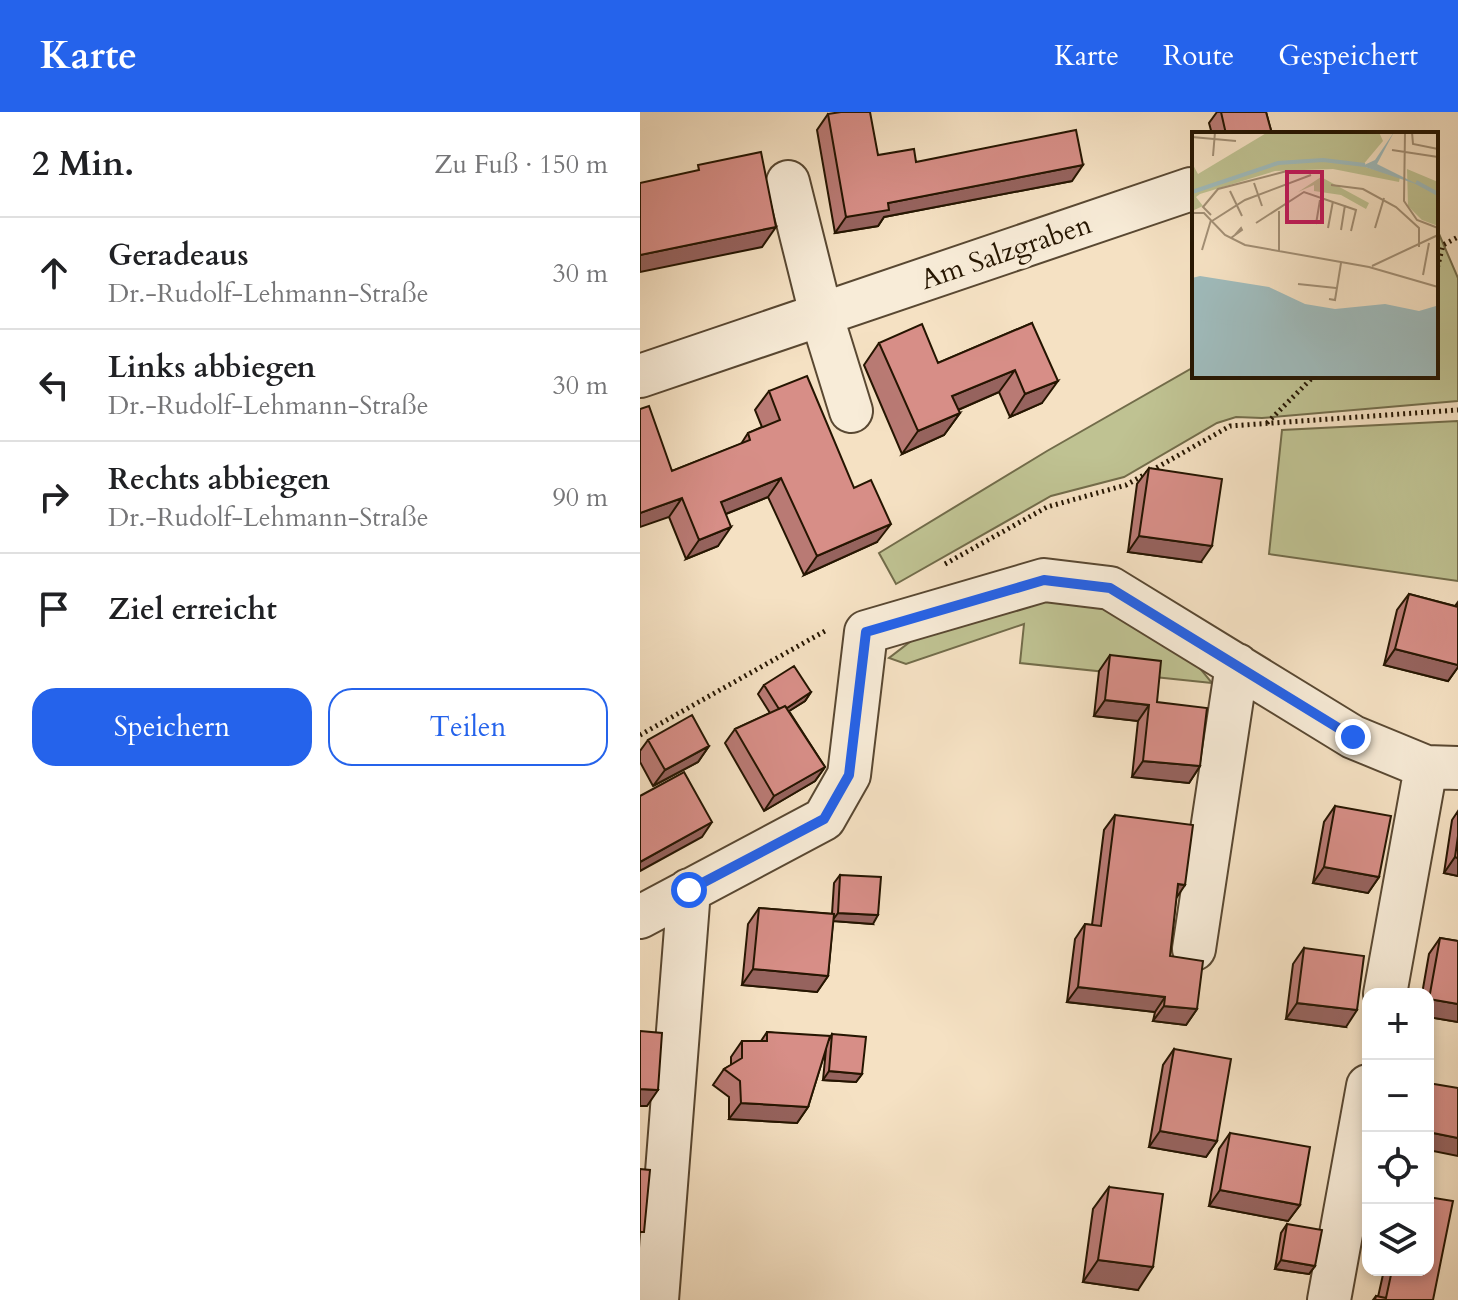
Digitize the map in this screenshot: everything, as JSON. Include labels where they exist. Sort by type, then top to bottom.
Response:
[{"type":"street","points":[[788,182],[821,314],[851,411]]},
{"type":"street","name":"Am Salzgraben","points":[[640,376],[1191,189]]},
{"type":"street","points":[[640,917],[824,819],[849,775],[866,632],[1044,580],[1110,588],[1353,737],[1442,768],[1387,988]]},
{"type":"street","points":[[1194,949],[1237,665]]},
{"type":"street","points":[[657,1300],[689,890]]},
{"type":"street","points":[[1329,1300],[1362,1119]]},
{"type":"path","points":[[1438,265],[1443,245],[1458,237]]},
{"type":"path","points":[[1266,423],[1312,378]]},
{"type":"path","points":[[939,567],[1047,507],[1126,485],[1230,426],[1458,410]]},
{"type":"path","points":[[640,735],[831,627]]},
{"type":"green space","points":[[1438,234],[1458,278],[1458,401],[1262,418],[1236,417],[1217,423],[1124,477],[1051,496],[896,584],[879,553],[1192,368],[1192,378],[1438,378]]},
{"type":"green space","points":[[1458,421],[1458,581],[1269,554],[1282,430]]},
{"type":"green space","points":[[1047,593],[1091,601],[1199,667],[1212,683],[1020,663],[1024,624],[906,664],[889,658],[923,632]]},
{"type":"building","points":[[870,112],[878,155],[914,149],[916,162],[1076,130],[1083,165],[888,203],[889,210],[846,217],[828,114]]},
{"type":"building","points":[[1221,112],[1266,112],[1271,132],[1226,132]]},
{"type":"building","points":[[761,152],[776,227],[640,255],[640,183],[699,170],[698,165]]},
{"type":"building","points":[[1032,323],[1058,381],[1025,394],[1015,370],[952,396],[960,413],[918,431],[879,343],[922,324],[938,363]]},
{"type":"building","points":[[807,376],[854,488],[871,480],[891,524],[817,556],[781,478],[721,502],[731,527],[699,540],[682,498],[640,513],[640,409],[649,406],[672,471],[750,440],[748,433],[780,420],[769,391]]},
{"type":"building","points":[[1149,468],[1222,479],[1212,546],[1139,536]]},
{"type":"building","points":[[1409,594],[1458,607],[1458,665],[1395,649]]},
{"type":"building","points":[[1110,655],[1161,661],[1157,702],[1207,708],[1200,766],[1143,761],[1149,705],[1105,700]]},
{"type":"building","points":[[794,666],[811,692],[787,708],[779,709],[764,685]]},
{"type":"building","points":[[785,706],[825,767],[774,796],[735,729]]},
{"type":"building","points":[[692,715],[709,746],[665,770],[648,740]]},
{"type":"building","points":[[684,772],[712,822],[640,862],[640,796]]},
{"type":"building","points":[[1335,806],[1391,816],[1379,877],[1324,867]]},
{"type":"building","points":[[1115,815],[1193,825],[1185,885],[1178,884],[1170,956],[1203,961],[1197,1009],[1164,1006],[1165,997],[1078,987],[1085,924],[1101,926]]},
{"type":"building","points":[[840,875],[881,877],[878,915],[838,913]]},
{"type":"building","points":[[759,908],[834,914],[828,976],[753,969]]},
{"type":"building","points":[[1440,938],[1458,941],[1458,1004],[1434,1000],[1434,988],[1431,988]]},
{"type":"building","points":[[1304,948],[1364,956],[1357,1010],[1297,1003]]},
{"type":"building","points":[[640,1031],[662,1033],[658,1090],[640,1089]]},
{"type":"building","points":[[767,1032],[830,1036],[808,1107],[741,1103],[740,1081],[724,1069],[742,1058],[742,1041],[767,1041]]},
{"type":"building","points":[[832,1034],[866,1037],[862,1074],[829,1071]]},
{"type":"building","points":[[1174,1049],[1231,1059],[1217,1141],[1160,1131]]},
{"type":"building","points":[[1434,1084],[1458,1088],[1458,1138],[1434,1133]]},
{"type":"building","points":[[1230,1133],[1310,1147],[1300,1205],[1220,1190]]},
{"type":"building","points":[[640,1169],[650,1170],[644,1232],[640,1232]]},
{"type":"building","points":[[1109,1187],[1163,1194],[1153,1267],[1098,1260]]},
{"type":"building","points":[[1434,1198],[1453,1201],[1433,1300],[1375,1300],[1376,1296],[1386,1298],[1391,1276],[1434,1276]]},
{"type":"building","points":[[1287,1224],[1322,1230],[1315,1266],[1281,1260]]},
{"type":"route","points":[[689,890],[824,819],[849,775],[866,632],[1044,580],[1110,588],[1353,737]]}]
